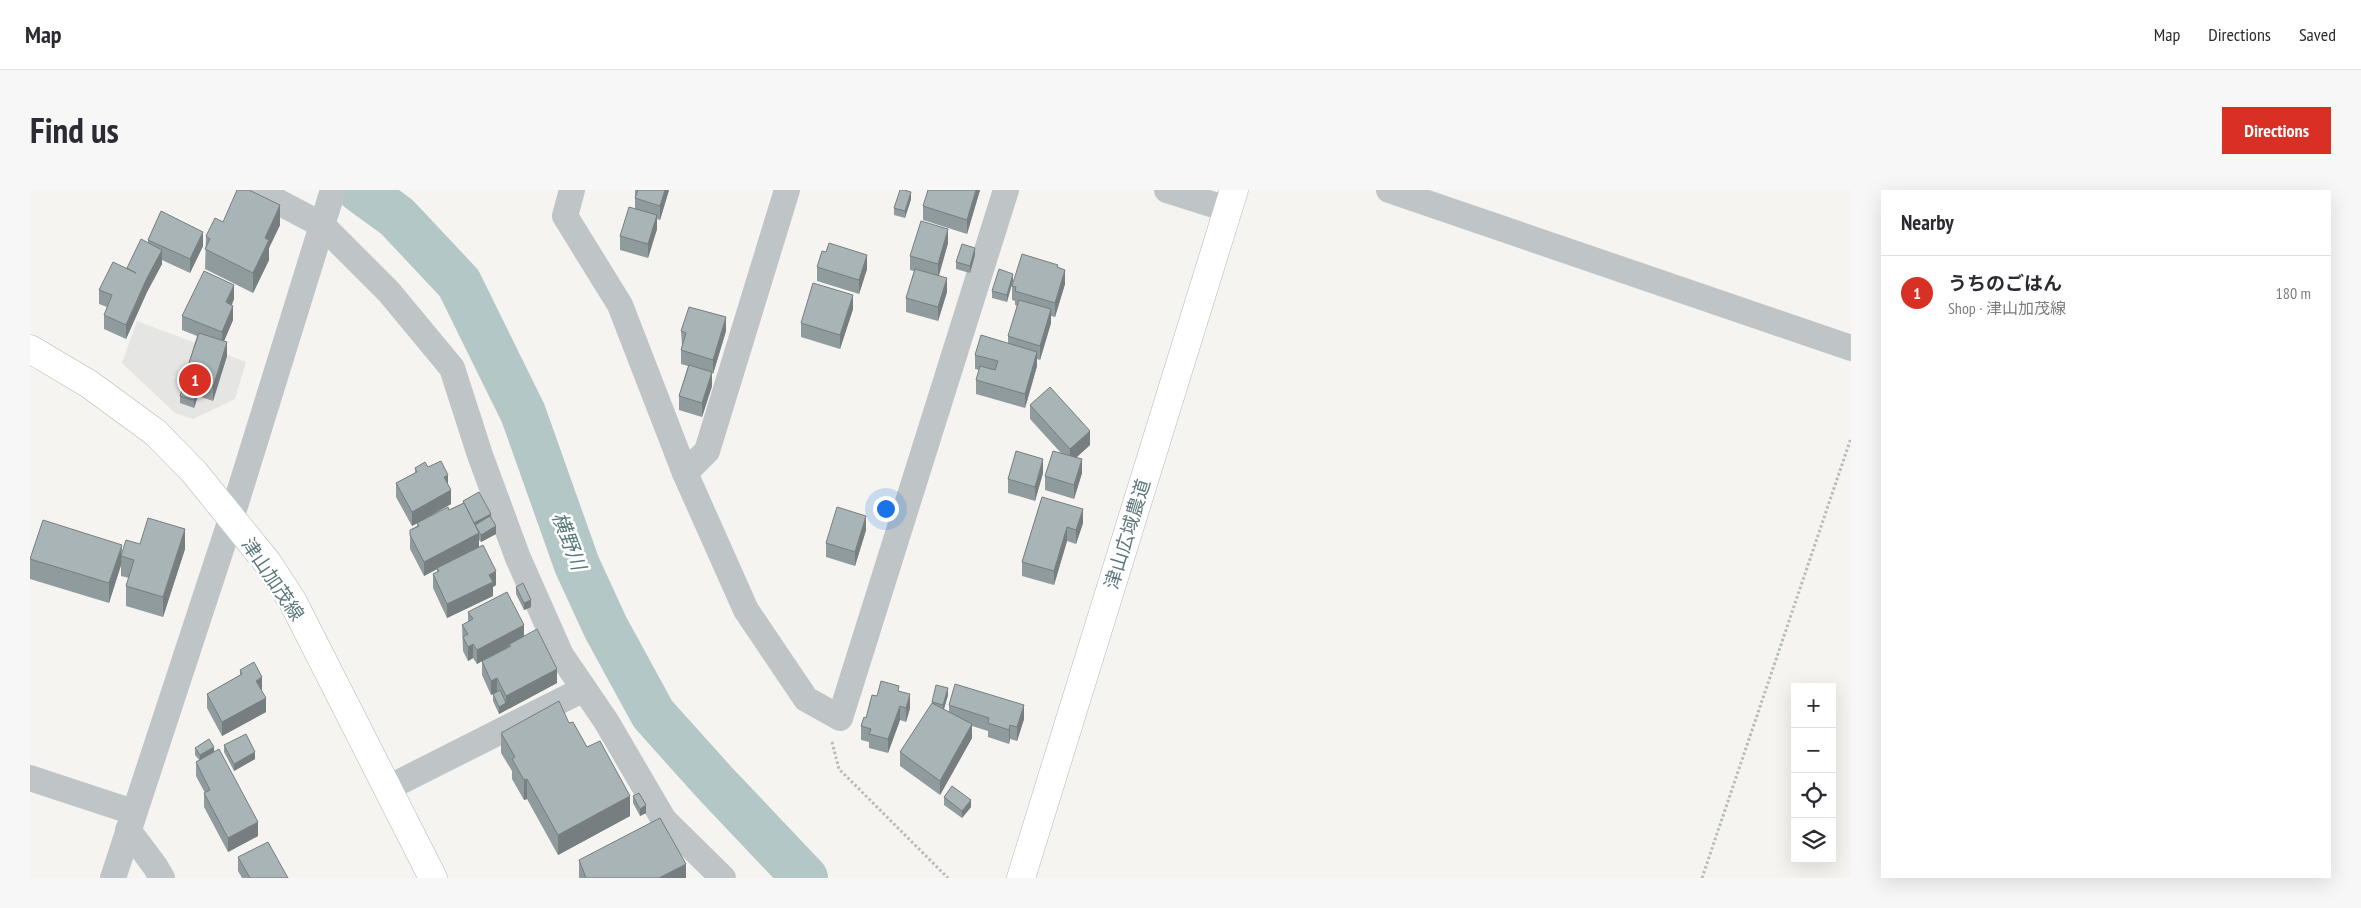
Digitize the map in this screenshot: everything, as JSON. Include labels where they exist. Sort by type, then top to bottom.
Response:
[{"type":"street","points":[[256,190],[323,224],[389,292],[452,368],[480,456],[518,558],[561,655],[606,721],[664,820],[723,878]]},
{"type":"street","points":[[113,878],[231,519],[333,190]]},
{"type":"street","points":[[572,190],[565,216],[620,305],[686,473],[746,610],[806,700],[840,718],[1006,190]]},
{"type":"street","points":[[686,473],[707,451],[787,190]]},
{"type":"street","points":[[1167,190],[1230,200]]},
{"type":"street","points":[[1389,190],[1851,348]]},
{"type":"street","name":"津山広域農道","points":[[1021,878],[1230,200]]},
{"type":"street","name":"津山加茂線","points":[[30,349],[89,384],[156,432],[194,472],[267,562],[293,602],[432,878]]},
{"type":"street","points":[[386,789],[584,689]]},
{"type":"street","points":[[30,778],[131,821],[162,878]]},
{"type":"path","points":[[1702,878],[1851,438]]},
{"type":"path","points":[[840,718],[831,745],[839,769],[948,878]]},
{"type":"shaded area","points":[[137,321],[246,362],[235,399],[193,419],[175,413],[122,363]]},
{"type":"building","points":[[237,190],[249,190],[280,205],[265,238],[269,240],[253,273],[205,249],[210,239],[206,236],[215,218],[223,222]]},
{"type":"building","points":[[638,190],[665,190],[660,206],[635,198]]},
{"type":"building","points":[[900,190],[911,192],[905,211],[894,208]]},
{"type":"building","points":[[928,190],[976,190],[967,220],[923,206]]},
{"type":"building","points":[[629,207],[657,215],[648,244],[620,236]]},
{"type":"building","points":[[161,211],[203,232],[190,259],[148,240]]},
{"type":"building","points":[[921,221],[948,229],[938,264],[910,256]]},
{"type":"building","points":[[141,239],[162,250],[126,325],[104,315],[112,295],[99,290],[113,262],[136,273],[127,268]]},
{"type":"building","points":[[829,243],[867,255],[859,280],[817,267],[822,251],[826,252]]},
{"type":"building","points":[[962,244],[975,248],[970,266],[956,262]]},
{"type":"building","points":[[1022,254],[1058,265],[1057,267],[1065,270],[1055,303],[1015,291],[1016,287],[1012,286]]},
{"type":"building","points":[[915,269],[947,278],[938,307],[906,298]]},
{"type":"building","points":[[999,269],[1013,274],[1007,295],[992,291]]},
{"type":"building","points":[[204,271],[234,285],[226,302],[233,306],[222,332],[182,316]]},
{"type":"building","points":[[813,283],[853,295],[840,335],[801,323]]},
{"type":"building","points":[[1019,300],[1051,309],[1040,346],[1008,336]]},
{"type":"building","points":[[689,307],[726,317],[713,360],[681,350],[686,333],[681,331]]},
{"type":"building","points":[[199,333],[227,342],[213,387],[184,378]]},
{"type":"building","points":[[981,335],[1037,352],[1025,394],[976,380],[980,366],[995,370],[998,361],[975,355]]},
{"type":"building","points":[[689,365],[712,372],[702,403],[679,396]]},
{"type":"building","points":[[184,384],[198,389],[194,400],[180,396]]},
{"type":"building","points":[[1050,387],[1090,431],[1070,449],[1030,405]]},
{"type":"building","points":[[1016,451],[1043,459],[1035,487],[1008,479]]},
{"type":"building","points":[[1053,451],[1082,459],[1074,485],[1045,476]]},
{"type":"building","points":[[441,461],[448,475],[444,477],[451,490],[412,512],[396,483],[417,472],[415,468],[425,462],[428,467]]},
{"type":"building","points":[[479,492],[491,514],[474,523],[463,501]]},
{"type":"building","points":[[1042,497],[1083,509],[1076,530],[1067,527],[1054,571],[1022,562]]},
{"type":"building","points":[[464,503],[479,533],[424,562],[410,535],[410,530],[419,526],[417,523],[448,507],[449,510]]},
{"type":"building","points":[[837,507],[866,516],[855,552],[826,543]]},
{"type":"building","points":[[490,516],[496,526],[481,535],[475,525]]},
{"type":"building","points":[[148,518],[185,529],[163,597],[126,586],[134,560],[121,556],[126,540],[140,544]]},
{"type":"building","points":[[43,520],[122,545],[109,583],[30,559]]},
{"type":"building","points":[[483,545],[496,571],[489,575],[493,582],[447,604],[433,574],[439,571],[437,568]]},
{"type":"building","points":[[523,583],[531,600],[524,603],[516,587]]},
{"type":"building","points":[[507,592],[524,625],[477,650],[473,644],[468,647],[463,637],[468,634],[462,625],[473,619],[468,612]]},
{"type":"building","points":[[537,629],[557,669],[506,696],[497,678],[491,681],[482,661],[511,646],[508,645]]},
{"type":"building","points":[[254,662],[262,677],[256,681],[266,698],[222,722],[207,694],[242,674],[240,670]]},
{"type":"building","points":[[881,681],[899,686],[898,691],[910,694],[906,708],[900,706],[888,739],[869,734],[871,729],[861,726],[864,717],[866,718],[872,695],[877,696]]},
{"type":"building","points":[[955,684],[1024,705],[1017,727],[1010,725],[1009,730],[988,723],[989,718],[949,705]]},
{"type":"building","points":[[936,685],[948,688],[943,705],[932,702]]},
{"type":"building","points":[[500,690],[506,703],[499,707],[493,694]]},
{"type":"building","points":[[559,701],[569,723],[573,722],[587,747],[600,741],[630,796],[558,835],[527,779],[524,780],[512,759],[515,757],[501,733]]},
{"type":"building","points":[[932,703],[972,724],[940,781],[900,752]]},
{"type":"building","points":[[246,734],[255,752],[234,764],[224,745]]},
{"type":"building","points":[[209,739],[214,747],[200,755],[195,748]]},
{"type":"building","points":[[219,749],[258,822],[228,838],[204,793],[210,790],[196,762]]},
{"type":"building","points":[[952,786],[971,800],[962,811],[944,797]]},
{"type":"building","points":[[639,793],[646,805],[640,809],[633,796]]},
{"type":"building","points":[[660,818],[686,864],[659,878],[586,878],[579,860]]},
{"type":"building","points":[[268,842],[288,878],[250,878],[238,857]]},
{"type":"waterway","name":"横野川","points":[[360,190],[397,217],[459,283],[523,413],[577,565],[606,628],[653,714],[805,878]]},
{"type":"place","name":"うちのごはん","points":[[195,380]]}]
